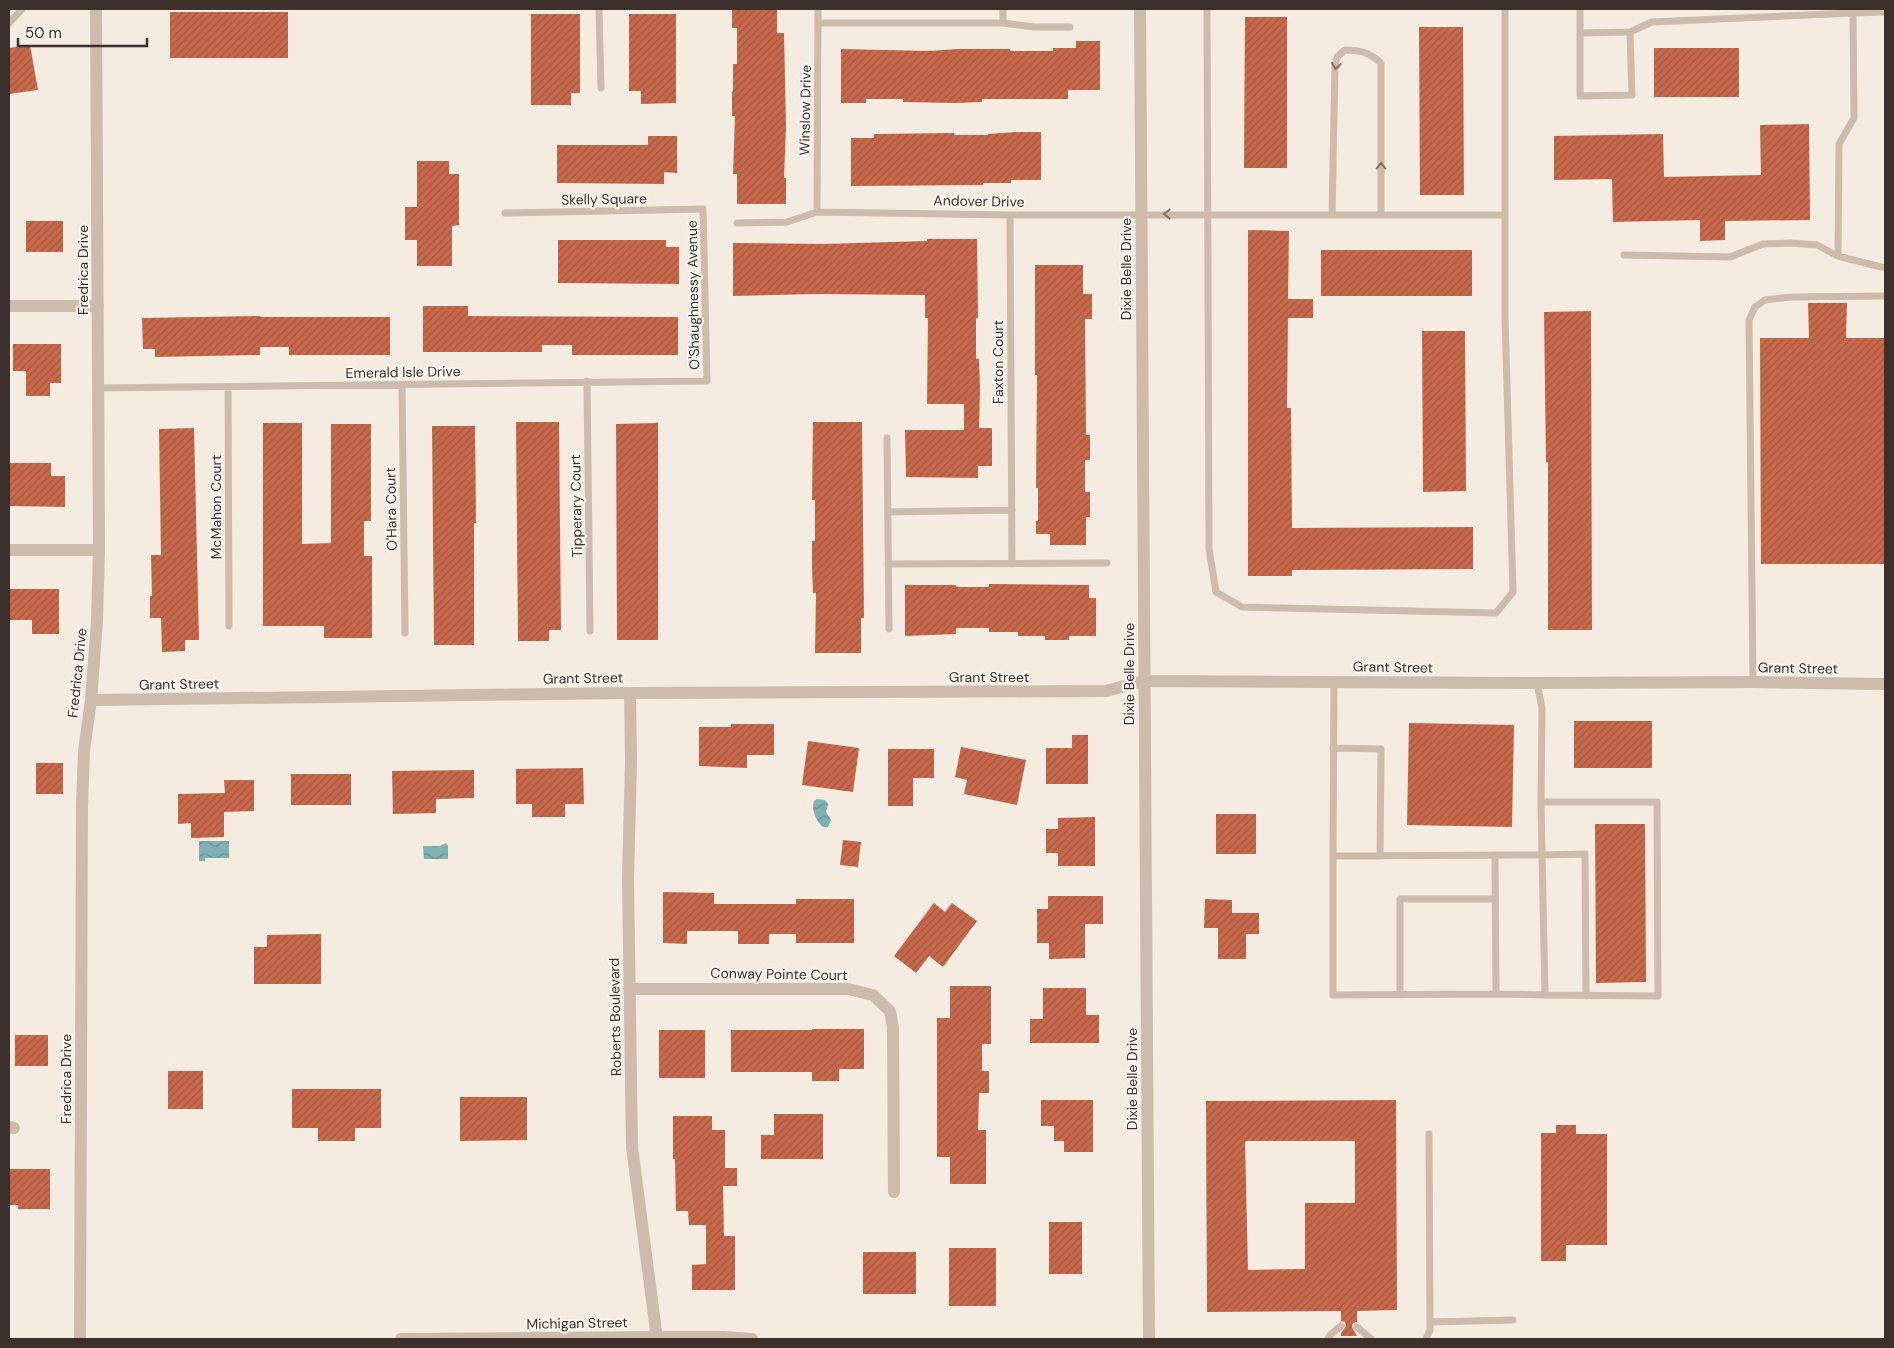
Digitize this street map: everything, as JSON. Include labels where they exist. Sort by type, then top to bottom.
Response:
[{"type":"street","name":"Fredrica Drive","points":[[80,1339],[82,805],[84,751],[98,621],[99,550],[96,9]]},
{"type":"street","name":"Dixie Belle Drive","points":[[1140,9],[1149,1339]]},
{"type":"street","points":[[9,306],[98,306]]},
{"type":"street","points":[[9,550],[99,550]]},
{"type":"street","name":"Grant Street","points":[[91,700],[630,692],[1106,691],[1144,681],[1885,684]]},
{"type":"street","name":"Roberts Boulevard","points":[[630,692],[631,761],[628,879],[632,1147],[657,1338]]},
{"type":"street","name":"Conway Pointe Court","points":[[629,989],[848,989],[873,995],[890,1011],[893,1028],[894,1192]]},
{"type":"street","name":"Michigan Street","points":[[401,1339],[723,1337],[752,1339]]},
{"type":"lane","points":[[9,24],[22,9]]},
{"type":"lane","points":[[599,9],[601,88]]},
{"type":"lane","name":"Winslow Drive","points":[[817,212],[818,9]]},
{"type":"lane","points":[[1003,9],[1003,23]]},
{"type":"lane","points":[[1207,9],[1209,549],[1216,592],[1242,607],[1496,613],[1512,592],[1505,317],[1505,9]]},
{"type":"lane","points":[[1580,9],[1580,96],[1632,95],[1630,32]]},
{"type":"lane","points":[[1580,33],[1630,32],[1652,22],[1853,11],[1885,12]]},
{"type":"lane","points":[[1838,256],[1839,144],[1854,118],[1853,11]]},
{"type":"lane","points":[[818,23],[1003,23],[1034,27],[1070,27]]},
{"type":"lane","points":[[1332,214],[1335,65],[1337,57],[1345,50],[1353,50],[1370,53],[1381,63],[1381,214]]},
{"type":"lane","name":"Skelly Square","points":[[505,213],[703,209]]},
{"type":"lane","name":"O'Shaughnessy Avenue","points":[[703,209],[707,381]]},
{"type":"lane","name":"Andover Drive","points":[[737,223],[787,222],[817,212],[1010,215],[1505,215]]},
{"type":"lane","name":"Faxton Court","points":[[1010,215],[1012,564]]},
{"type":"lane","points":[[1624,255],[1730,257],[1763,244],[1791,244],[1817,246],[1838,256],[1885,268]]},
{"type":"lane","points":[[1753,682],[1749,320],[1755,307],[1764,300],[1791,297],[1885,296]]},
{"type":"lane","name":"Tipperary Court","points":[[587,381],[590,631]]},
{"type":"lane","name":"Emerald Isle Drive","points":[[99,388],[707,381]]},
{"type":"lane","name":"O'Hara Court","points":[[402,385],[405,633]]},
{"type":"lane","name":"McMahon Court","points":[[228,387],[229,626]]},
{"type":"lane","points":[[887,438],[889,629]]},
{"type":"lane","points":[[888,512],[1012,510]]},
{"type":"lane","points":[[888,564],[1106,563]]},
{"type":"lane","points":[[1334,681],[1333,995],[1496,994],[1658,996],[1657,802],[1541,802]]},
{"type":"lane","points":[[1537,683],[1542,708],[1541,802],[1545,995]]},
{"type":"lane","points":[[1333,748],[1381,749],[1380,856]]},
{"type":"lane","points":[[1332,856],[1585,854],[1586,996]]},
{"type":"lane","points":[[1495,855],[1496,994]]},
{"type":"lane","points":[[1400,995],[1400,899],[1495,899]]},
{"type":"lane","points":[[1426,1339],[1430,1330],[1429,1134]]},
{"type":"lane","points":[[1430,1322],[1513,1320]]},
{"type":"lane","points":[[1328,1339],[1341,1326]]},
{"type":"lane","points":[[1357,1327],[1371,1339]]},
{"type":"water","points":[[817,799],[825,800],[828,804],[826,812],[831,820],[828,827],[823,827],[815,815],[813,804]]},
{"type":"water","points":[[199,841],[229,841],[229,858],[205,858],[205,861],[199,861]]},
{"type":"water","points":[[446,843],[448,846],[448,859],[424,859],[423,846],[440,846]]},
{"type":"building","points":[[732,9],[777,9],[777,33],[784,33],[786,127],[784,178],[786,178],[786,204],[737,204],[737,174],[733,174],[735,116],[732,116],[732,92],[733,64],[737,64],[737,28],[732,28]]},
{"type":"building","points":[[170,12],[288,12],[288,58],[170,58]]},
{"type":"building","points":[[531,14],[580,14],[580,93],[571,93],[571,105],[531,105]]},
{"type":"building","points":[[629,14],[676,14],[676,103],[641,104],[641,91],[629,91]]},
{"type":"building","points":[[1245,17],[1287,17],[1287,168],[1244,168]]},
{"type":"building","points":[[1419,27],[1463,27],[1464,195],[1420,195]]},
{"type":"building","points":[[1076,41],[1100,41],[1100,90],[1068,90],[1068,99],[982,99],[982,102],[955,103],[903,102],[903,99],[866,99],[866,103],[841,103],[841,49],[929,51],[1010,49],[1010,51],[1053,51],[1053,48],[1076,48]]},
{"type":"building","points":[[30,45],[38,90],[9,94],[9,48]]},
{"type":"building","points":[[1654,48],[1739,48],[1739,97],[1654,97]]},
{"type":"building","points":[[1809,124],[1810,220],[1725,221],[1725,240],[1700,241],[1700,220],[1613,222],[1612,179],[1554,180],[1554,136],[1663,134],[1664,177],[1761,175],[1760,125]]},
{"type":"building","points":[[1041,132],[1041,180],[1011,180],[1011,183],[983,183],[983,185],[851,186],[851,138],[874,138],[874,134],[954,133],[954,135],[988,135]]},
{"type":"building","points":[[648,136],[677,136],[677,173],[664,172],[664,184],[557,183],[557,145],[648,145]]},
{"type":"building","points":[[417,161],[449,161],[449,174],[459,174],[459,225],[452,226],[452,266],[417,266],[417,240],[405,240],[405,207],[417,207]]},
{"type":"building","points":[[26,221],[63,221],[63,252],[26,252]]},
{"type":"building","points":[[1248,230],[1289,231],[1288,299],[1313,299],[1313,318],[1288,318],[1287,408],[1291,408],[1292,528],[1473,527],[1473,569],[1292,570],[1292,576],[1248,576]]},
{"type":"building","points":[[927,239],[977,239],[978,318],[976,318],[976,359],[979,359],[979,428],[992,428],[992,466],[978,466],[978,478],[906,477],[905,430],[964,430],[964,404],[927,404],[928,318],[925,318],[925,295],[816,294],[733,296],[733,243],[823,244],[927,241]]},
{"type":"building","points":[[558,240],[666,240],[666,247],[679,247],[679,284],[558,283]]},
{"type":"building","points":[[1321,250],[1472,250],[1472,296],[1321,296]]},
{"type":"building","points":[[1035,265],[1083,265],[1083,294],[1092,294],[1092,319],[1085,319],[1086,435],[1090,435],[1090,460],[1085,460],[1085,492],[1090,492],[1090,517],[1086,517],[1086,545],[1050,545],[1050,534],[1036,534],[1038,488],[1036,488],[1037,375],[1035,375]]},
{"type":"building","points":[[1808,303],[1847,303],[1846,338],[1885,338],[1885,564],[1761,564],[1760,338],[1809,338]]},
{"type":"building","points":[[423,306],[468,306],[468,316],[678,317],[678,355],[572,355],[572,345],[542,345],[542,352],[423,352]]},
{"type":"building","points":[[1591,311],[1592,630],[1548,630],[1548,462],[1546,462],[1544,312]]},
{"type":"building","points":[[260,316],[390,317],[390,355],[289,355],[289,347],[260,347],[260,355],[155,357],[155,349],[143,349],[142,318]]},
{"type":"building","points":[[1422,331],[1465,331],[1466,491],[1423,492]]},
{"type":"building","points":[[13,344],[61,344],[61,383],[50,383],[50,396],[26,396],[26,371],[13,371]]},
{"type":"building","points":[[516,422],[559,422],[561,630],[549,630],[549,641],[518,641]]},
{"type":"building","points":[[813,422],[862,422],[864,618],[861,618],[861,653],[815,653],[816,593],[813,593],[812,566],[812,541],[815,541],[815,500],[812,500]]},
{"type":"building","points":[[263,423],[302,423],[302,544],[331,543],[331,424],[371,424],[371,521],[364,521],[364,556],[372,556],[372,638],[324,638],[324,626],[263,626]]},
{"type":"building","points":[[658,423],[658,640],[617,640],[616,424]]},
{"type":"building","points":[[432,426],[475,426],[474,645],[434,645]]},
{"type":"building","points":[[194,428],[199,640],[185,640],[185,651],[162,652],[161,618],[150,618],[150,596],[152,596],[151,555],[161,555],[159,429]]},
{"type":"building","points":[[9,463],[51,463],[51,476],[65,476],[65,507],[9,506]]},
{"type":"building","points":[[989,584],[1089,585],[1089,598],[1096,598],[1096,636],[1069,636],[1069,640],[1045,640],[1045,636],[1018,636],[1018,632],[989,632],[989,628],[956,628],[956,634],[905,636],[905,585],[989,587]]},
{"type":"building","points":[[9,589],[59,589],[59,634],[32,634],[32,620],[9,620]]},
{"type":"building","points":[[1574,721],[1652,721],[1652,768],[1574,768]]},
{"type":"building","points":[[1409,723],[1514,725],[1512,827],[1407,825]]},
{"type":"building","points":[[731,724],[774,724],[774,755],[747,755],[747,768],[699,766],[699,727],[731,727]]},
{"type":"building","points":[[1072,735],[1088,735],[1088,784],[1046,784],[1046,748],[1072,748]]},
{"type":"building","points":[[808,741],[859,748],[853,792],[802,785]]},
{"type":"building","points":[[961,747],[1026,760],[1017,805],[964,794],[967,780],[955,777]]},
{"type":"building","points":[[888,749],[934,749],[934,778],[913,778],[913,806],[888,806]]},
{"type":"building","points":[[36,763],[63,763],[63,794],[36,794]]},
{"type":"building","points":[[583,768],[584,804],[565,804],[565,817],[532,817],[532,804],[516,804],[516,769]]},
{"type":"building","points":[[474,770],[474,798],[436,799],[436,813],[393,814],[392,771]]},
{"type":"building","points":[[291,774],[351,774],[351,805],[291,805]]},
{"type":"building","points":[[224,780],[254,780],[254,811],[224,812],[224,837],[191,838],[191,823],[178,824],[178,794],[225,793]]},
{"type":"building","points":[[1216,814],[1256,814],[1256,854],[1216,854]]},
{"type":"building","points":[[1095,817],[1095,866],[1058,866],[1058,853],[1046,853],[1046,829],[1058,829],[1058,818]]},
{"type":"building","points":[[1595,824],[1645,824],[1646,982],[1596,983]]},
{"type":"building","points":[[843,840],[861,842],[858,867],[840,865]]},
{"type":"building","points":[[663,892],[714,893],[714,904],[796,904],[796,899],[854,899],[854,943],[796,943],[796,934],[769,934],[769,944],[738,944],[738,931],[687,931],[687,944],[663,943]]},
{"type":"building","points":[[1048,896],[1103,896],[1103,924],[1085,924],[1085,958],[1049,959],[1049,943],[1037,943],[1037,909],[1048,909]]},
{"type":"building","points":[[1205,899],[1232,900],[1232,913],[1259,913],[1259,934],[1246,934],[1246,959],[1218,959],[1218,928],[1204,928]]},
{"type":"building","points":[[934,903],[945,912],[952,903],[977,921],[943,967],[929,956],[916,973],[894,956]]},
{"type":"building","points":[[321,934],[321,984],[254,984],[254,947],[267,947],[267,935]]},
{"type":"building","points":[[950,986],[991,986],[991,1044],[982,1044],[982,1071],[989,1071],[989,1093],[979,1093],[978,1130],[986,1130],[986,1184],[950,1184],[950,1157],[937,1157],[937,1018],[950,1018]]},
{"type":"building","points":[[1043,988],[1086,988],[1086,1015],[1099,1015],[1099,1043],[1030,1043],[1030,1019],[1043,1019]]},
{"type":"building","points":[[864,1029],[864,1069],[839,1069],[839,1081],[812,1081],[812,1072],[731,1072],[731,1030]]},
{"type":"building","points":[[659,1030],[705,1030],[705,1078],[659,1078]]},
{"type":"building","points":[[15,1035],[48,1035],[48,1066],[15,1066]]},
{"type":"building","points":[[168,1071],[203,1071],[203,1109],[168,1109]]},
{"type":"building","points":[[292,1089],[381,1089],[381,1128],[355,1128],[355,1141],[318,1141],[318,1128],[292,1128]]},
{"type":"building","points":[[460,1097],[527,1097],[527,1140],[460,1141]]},
{"type":"building","points":[[1041,1100],[1093,1100],[1093,1152],[1064,1152],[1064,1141],[1054,1141],[1054,1126],[1041,1126]]},
{"type":"building","points":[[1396,1100],[1397,1310],[1357,1311],[1357,1322],[1353,1323],[1352,1327],[1357,1336],[1341,1336],[1346,1326],[1345,1322],[1341,1321],[1341,1311],[1207,1312],[1206,1101]],"holes":[[[1245,1141],[1355,1141],[1355,1203],[1305,1203],[1305,1269],[1248,1270]]]},
{"type":"building","points":[[774,1114],[823,1114],[823,1159],[761,1159],[761,1135],[774,1135]]},
{"type":"building","points":[[673,1116],[712,1116],[712,1130],[725,1130],[725,1168],[737,1168],[737,1186],[723,1186],[724,1236],[735,1236],[735,1290],[692,1290],[692,1265],[706,1264],[706,1225],[689,1225],[688,1211],[676,1211]]},
{"type":"building","points":[[1556,1125],[1576,1125],[1576,1134],[1607,1134],[1607,1245],[1566,1245],[1566,1261],[1541,1261],[1541,1133],[1556,1133]]},
{"type":"building","points":[[9,1169],[50,1169],[50,1209],[18,1209],[18,1205],[9,1205]]},
{"type":"building","points":[[1049,1222],[1082,1222],[1082,1274],[1049,1274]]},
{"type":"building","points":[[949,1248],[996,1248],[996,1306],[949,1306]]},
{"type":"building","points":[[863,1252],[916,1252],[916,1294],[863,1294]]}]
